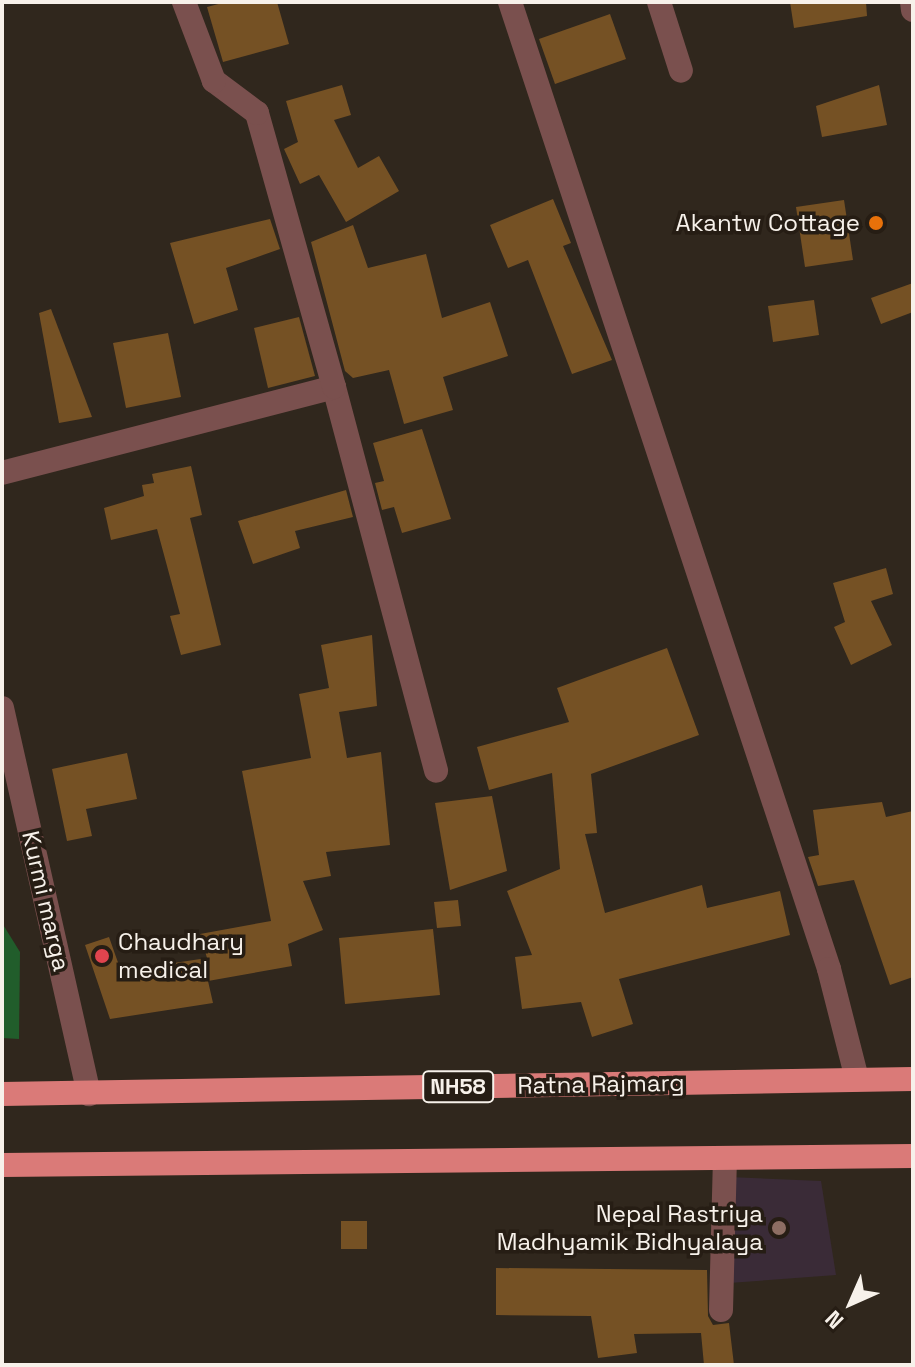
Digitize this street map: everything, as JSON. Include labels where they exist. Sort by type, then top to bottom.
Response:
[{"type":"highway","name":"Ratna Rajmarg","points":[[2,1094],[913,1079]]},
{"type":"highway","points":[[2,1165],[913,1156]]},
{"type":"street","points":[[184,2],[214,81],[257,113],[436,771]]},
{"type":"street","points":[[510,2],[829,969],[857,1079]]},
{"type":"street","points":[[659,2],[681,71]]},
{"type":"street","points":[[912,2],[913,10]]},
{"type":"street","points":[[2,473],[334,387]]},
{"type":"street","name":"Kurmi marga","points":[[2,708],[89,1094]]},
{"type":"street","points":[[721,1310],[725,1160]]},
{"type":"shaded area","name":"Nepal Rastriya Madhyamik Bidhyalaya","points":[[729,1177],[821,1181],[836,1275],[729,1283]]},
{"type":"green space","points":[[2,923],[20,952],[19,1039],[2,1038]]},
{"type":"building","points":[[226,2],[277,2],[289,44],[223,62],[207,7]]},
{"type":"building","points":[[790,2],[866,2],[867,16],[794,28]]},
{"type":"building","points":[[610,14],[626,59],[555,84],[539,39]]},
{"type":"building","points":[[342,85],[351,115],[334,120],[358,168],[379,156],[399,191],[346,222],[319,175],[300,184],[284,149],[298,142],[286,101]]},
{"type":"building","points":[[879,85],[887,125],[822,137],[816,106]]},
{"type":"building","points":[[553,199],[571,243],[563,246],[612,360],[572,374],[528,260],[508,268],[490,225]]},
{"type":"building","points":[[844,200],[853,260],[805,267],[796,207]]},
{"type":"building","points":[[270,219],[280,249],[226,268],[238,310],[194,324],[170,243]]},
{"type":"building","points":[[353,225],[368,268],[426,254],[442,318],[490,302],[508,356],[443,377],[453,410],[404,424],[389,370],[353,378],[345,371],[311,242]]},
{"type":"building","points":[[913,283],[913,312],[881,324],[871,298]]},
{"type":"building","points":[[814,300],[819,335],[773,342],[768,306]]},
{"type":"building","points":[[51,309],[92,417],[59,423],[39,313]]},
{"type":"building","points":[[299,317],[315,376],[268,388],[254,328]]},
{"type":"building","points":[[168,333],[181,397],[126,408],[113,343]]},
{"type":"building","points":[[422,429],[451,519],[402,533],[394,507],[382,510],[375,483],[384,481],[373,443]]},
{"type":"building","points":[[191,466],[202,515],[190,518],[221,645],[181,655],[170,616],[180,614],[157,529],[111,540],[104,508],[144,496],[142,485],[154,483],[152,474]]},
{"type":"building","points":[[346,490],[353,517],[295,531],[300,548],[253,564],[238,521]]},
{"type":"building","points":[[886,568],[893,594],[871,601],[892,645],[851,665],[834,627],[845,622],[833,583]]},
{"type":"building","points":[[372,635],[377,706],[339,712],[347,758],[381,752],[390,845],[326,852],[331,876],[303,881],[323,930],[288,944],[292,966],[208,981],[213,1003],[110,1019],[85,945],[109,937],[121,971],[207,958],[200,934],[271,921],[242,771],[311,758],[299,694],[329,688],[321,645]]},
{"type":"building","points":[[667,648],[699,735],[591,774],[597,833],[585,834],[605,913],[702,885],[707,908],[780,891],[790,935],[619,979],[633,1024],[592,1037],[581,1002],[522,1009],[515,957],[532,955],[507,891],[560,869],[552,773],[489,790],[477,747],[569,722],[557,688]]},
{"type":"building","points":[[127,753],[137,799],[86,809],[92,836],[67,841],[52,769]]},
{"type":"building","points":[[492,796],[507,871],[450,890],[435,803]]},
{"type":"building","points":[[882,802],[886,817],[913,811],[913,977],[890,985],[854,880],[818,886],[808,857],[819,855],[813,810]]},
{"type":"building","points":[[458,900],[461,926],[437,928],[434,902]]},
{"type":"building","points":[[433,929],[440,995],[345,1004],[339,938]]},
{"type":"building","points":[[341,1221],[367,1221],[367,1249],[341,1249]]},
{"type":"building","points":[[496,1268],[707,1270],[708,1316],[713,1325],[729,1323],[734,1365],[704,1365],[701,1333],[634,1334],[637,1353],[598,1358],[591,1316],[496,1315]]},
{"type":"place","name":"Akantw Cottage","points":[[876,223]]},
{"type":"place","name":"Chaudhary medical","points":[[102,956]]},
{"type":"place","name":"Nepal Rastriya Madhyamik Bidhyalaya","points":[[779,1228]]}]
